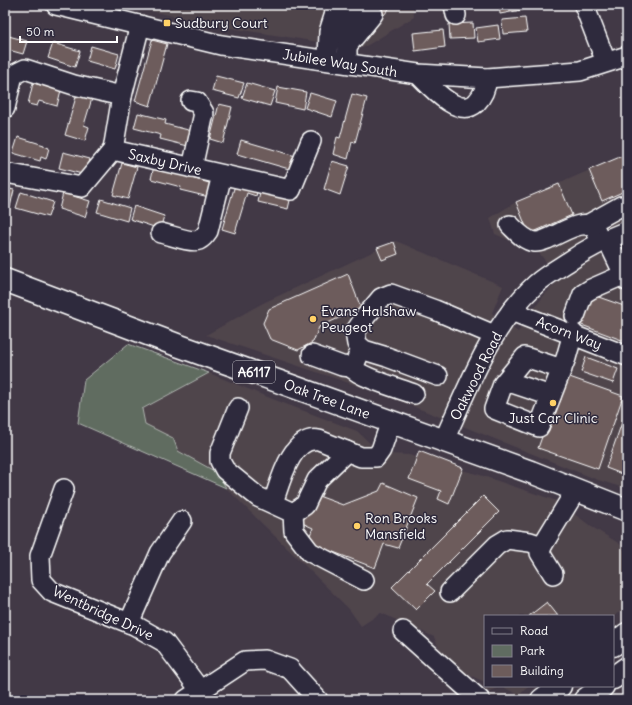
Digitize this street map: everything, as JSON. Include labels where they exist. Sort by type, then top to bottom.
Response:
[{"type":"main road","name":"Oak Tree Lane","points":[[5,280],[177,345],[444,440],[627,510]]},
{"type":"main road","points":[[614,644],[627,634]]},
{"type":"main road","points":[[614,650],[627,644]]},
{"type":"main road","points":[[614,677],[627,668]]},
{"type":"main road","points":[[542,700],[559,687]]},
{"type":"main road","points":[[584,700],[602,687]]},
{"type":"street","name":"Jubilee Way South","points":[[56,5],[221,45],[328,60],[347,54],[418,74],[487,78],[580,72],[627,56]]},
{"type":"street","points":[[584,5],[606,62]]},
{"type":"street","points":[[339,14],[368,9]]},
{"type":"street","points":[[347,54],[368,9]]},
{"type":"street","points":[[339,14],[347,54]]},
{"type":"street","points":[[328,60],[329,32],[339,14]]},
{"type":"street","name":"Saxby Drive","points":[[140,25],[122,96],[113,150],[291,190],[311,141]]},
{"type":"street","points":[[5,108],[13,75],[25,69],[74,85],[122,96]]},
{"type":"street","points":[[418,74],[444,99],[458,107],[472,106],[481,98],[486,88],[487,78]]},
{"type":"street","points":[[191,101],[197,102],[204,113],[192,168]]},
{"type":"street","points":[[11,174],[82,187],[113,150]]},
{"type":"street","points":[[161,233],[193,241],[199,240],[208,231],[222,175]]},
{"type":"street","points":[[510,225],[526,240],[536,242],[577,226],[588,225],[621,206]]},
{"type":"street","points":[[562,369],[525,357],[503,384],[494,409],[539,427],[562,369],[583,294],[591,289],[625,278],[604,241],[594,228],[588,225]]},
{"type":"street","name":"Oakwood Road","points":[[444,440],[494,335],[511,311],[546,275],[586,250],[627,232]]},
{"type":"street","points":[[438,376],[364,350],[357,344],[355,332],[381,298],[391,294],[435,310],[494,335]]},
{"type":"street","name":"Acorn Way","points":[[511,311],[574,328],[627,356]]},
{"type":"street","points":[[351,367],[356,361],[361,347]]},
{"type":"street","points":[[312,355],[342,366],[351,367],[355,371],[365,376],[414,394]]},
{"type":"street","points":[[506,381],[551,396]]},
{"type":"street","points":[[238,408],[220,453],[220,461],[225,470],[258,497],[292,513]]},
{"type":"street","points":[[273,503],[290,459],[304,442],[312,439],[319,440],[361,457],[376,457],[381,450],[391,421]]},
{"type":"street","points":[[292,513],[305,505],[316,480],[346,451]]},
{"type":"street","points":[[553,574],[540,553],[542,546],[576,490]]},
{"type":"street","name":"Wentbridge Drive","points":[[57,496],[40,556],[41,580],[52,592],[129,624],[164,642],[193,695]]},
{"type":"street","points":[[292,513],[294,531],[310,552],[364,580]]},
{"type":"street","points":[[129,624],[160,553],[182,521]]},
{"type":"street","points":[[450,592],[497,545],[507,539],[530,542],[542,546]]},
{"type":"street","points":[[403,631],[480,700]]},
{"type":"street","points":[[193,695],[245,661],[264,660],[290,669],[318,700]]},
{"type":"shaded area","points":[[123,5],[413,5],[414,17],[363,48],[356,48],[223,27]]},
{"type":"shaded area","points":[[627,154],[627,489],[598,480],[382,394],[206,335],[263,303],[396,241],[503,286],[492,313],[518,332],[544,295],[560,279],[539,253],[495,234],[490,218],[516,202]]},
{"type":"shaded area","points":[[209,373],[357,431],[373,446],[389,454],[409,455],[480,475],[557,501],[592,527],[620,544],[627,555],[627,603],[614,617],[614,615],[484,615],[484,687],[499,687],[484,694],[483,681],[461,672],[443,658],[434,637],[381,613],[361,626],[349,609],[226,488],[218,473],[178,451],[173,438],[145,424],[142,409]]},
{"type":"shaded area","points":[[503,687],[528,687],[519,695]]},
{"type":"green space","points":[[128,344],[209,373],[142,409],[145,424],[173,438],[178,451],[218,473],[226,488],[78,423],[84,380]]},
{"type":"building","points":[[372,5],[392,5],[384,15]]},
{"type":"building","points":[[499,5],[526,5],[527,9],[500,14]]},
{"type":"building","points":[[525,18],[527,32],[503,34],[502,20]]},
{"type":"building","points":[[473,23],[474,38],[450,39],[449,24]]},
{"type":"building","points":[[498,25],[500,39],[478,42],[476,28]]},
{"type":"building","points":[[443,30],[445,47],[415,51],[413,33]]},
{"type":"building","points":[[5,35],[27,41],[23,54],[5,49]]},
{"type":"building","points":[[152,40],[167,44],[150,106],[135,101]]},
{"type":"building","points":[[53,43],[80,51],[75,67],[48,58]]},
{"type":"building","points":[[91,46],[119,54],[115,69],[87,61]]},
{"type":"building","points":[[216,76],[244,83],[239,98],[212,91]]},
{"type":"building","points":[[33,83],[61,90],[57,106],[39,101],[37,106],[28,104]]},
{"type":"building","points":[[247,83],[275,91],[270,106],[242,98]]},
{"type":"building","points":[[278,87],[306,92],[303,109],[275,103]]},
{"type":"building","points":[[78,90],[93,95],[84,125],[89,127],[85,141],[65,135]]},
{"type":"building","points":[[310,93],[337,101],[332,117],[305,108]]},
{"type":"building","points":[[352,94],[367,98],[355,143],[352,142],[348,159],[333,154],[337,137],[340,138]]},
{"type":"building","points":[[219,104],[232,107],[223,143],[210,139]]},
{"type":"building","points":[[138,113],[166,120],[165,124],[192,131],[188,146],[160,139],[161,135],[134,128]]},
{"type":"building","points":[[18,137],[49,148],[46,159],[41,157],[40,161],[13,153]]},
{"type":"building","points":[[241,140],[299,157],[296,171],[237,154]]},
{"type":"building","points":[[63,152],[90,159],[86,175],[59,168]]},
{"type":"building","points":[[627,154],[627,190],[602,201],[589,170]]},
{"type":"building","points":[[332,161],[349,166],[340,195],[324,189]]},
{"type":"building","points":[[122,163],[137,167],[128,199],[113,195]]},
{"type":"building","points":[[154,166],[185,174],[184,176],[213,184],[209,197],[180,190],[181,187],[151,179]]},
{"type":"building","points":[[559,184],[572,215],[529,234],[516,202]]},
{"type":"building","points":[[235,185],[257,192],[256,196],[247,193],[235,233],[222,229]]},
{"type":"building","points":[[5,188],[14,190],[10,207],[5,206]]},
{"type":"building","points":[[261,189],[291,196],[288,209],[258,202]]},
{"type":"building","points":[[21,192],[53,202],[48,217],[16,208]]},
{"type":"building","points":[[63,193],[90,201],[85,217],[59,209]]},
{"type":"building","points":[[101,199],[130,208],[127,221],[97,212]]},
{"type":"building","points":[[134,206],[164,216],[160,229],[130,219]]},
{"type":"building","points":[[394,242],[398,254],[382,260],[377,248]]},
{"type":"building","points":[[348,274],[361,308],[319,327],[313,342],[298,350],[270,339],[263,323],[269,309]]},
{"type":"building","points":[[590,294],[627,307],[627,342],[579,324]]},
{"type":"building","points":[[586,357],[618,369],[613,383],[581,372]]},
{"type":"building","points":[[564,375],[623,396],[598,469],[538,448]]},
{"type":"building","points":[[627,411],[627,476],[606,468]]},
{"type":"building","points":[[419,451],[463,468],[449,504],[438,499],[441,491],[409,479]]},
{"type":"building","name":"Ron Brooks Mansfield","points":[[383,483],[418,498],[398,548],[384,544],[375,568],[307,542],[313,528],[302,523],[313,494],[343,505],[379,491]]},
{"type":"building","points":[[483,496],[499,512],[427,584],[435,591],[416,610],[392,587]]},
{"type":"building","points":[[547,602],[557,615],[530,615]]},
{"type":"place","name":"Sudbury Court","points":[[167,23]]},
{"type":"place","name":"Evans Halshaw Peugeot","points":[[313,319]]},
{"type":"place","name":"Just Car Clinic","points":[[553,403]]},
{"type":"place","name":"Ron Brooks Mansfield","points":[[357,526]]}]
